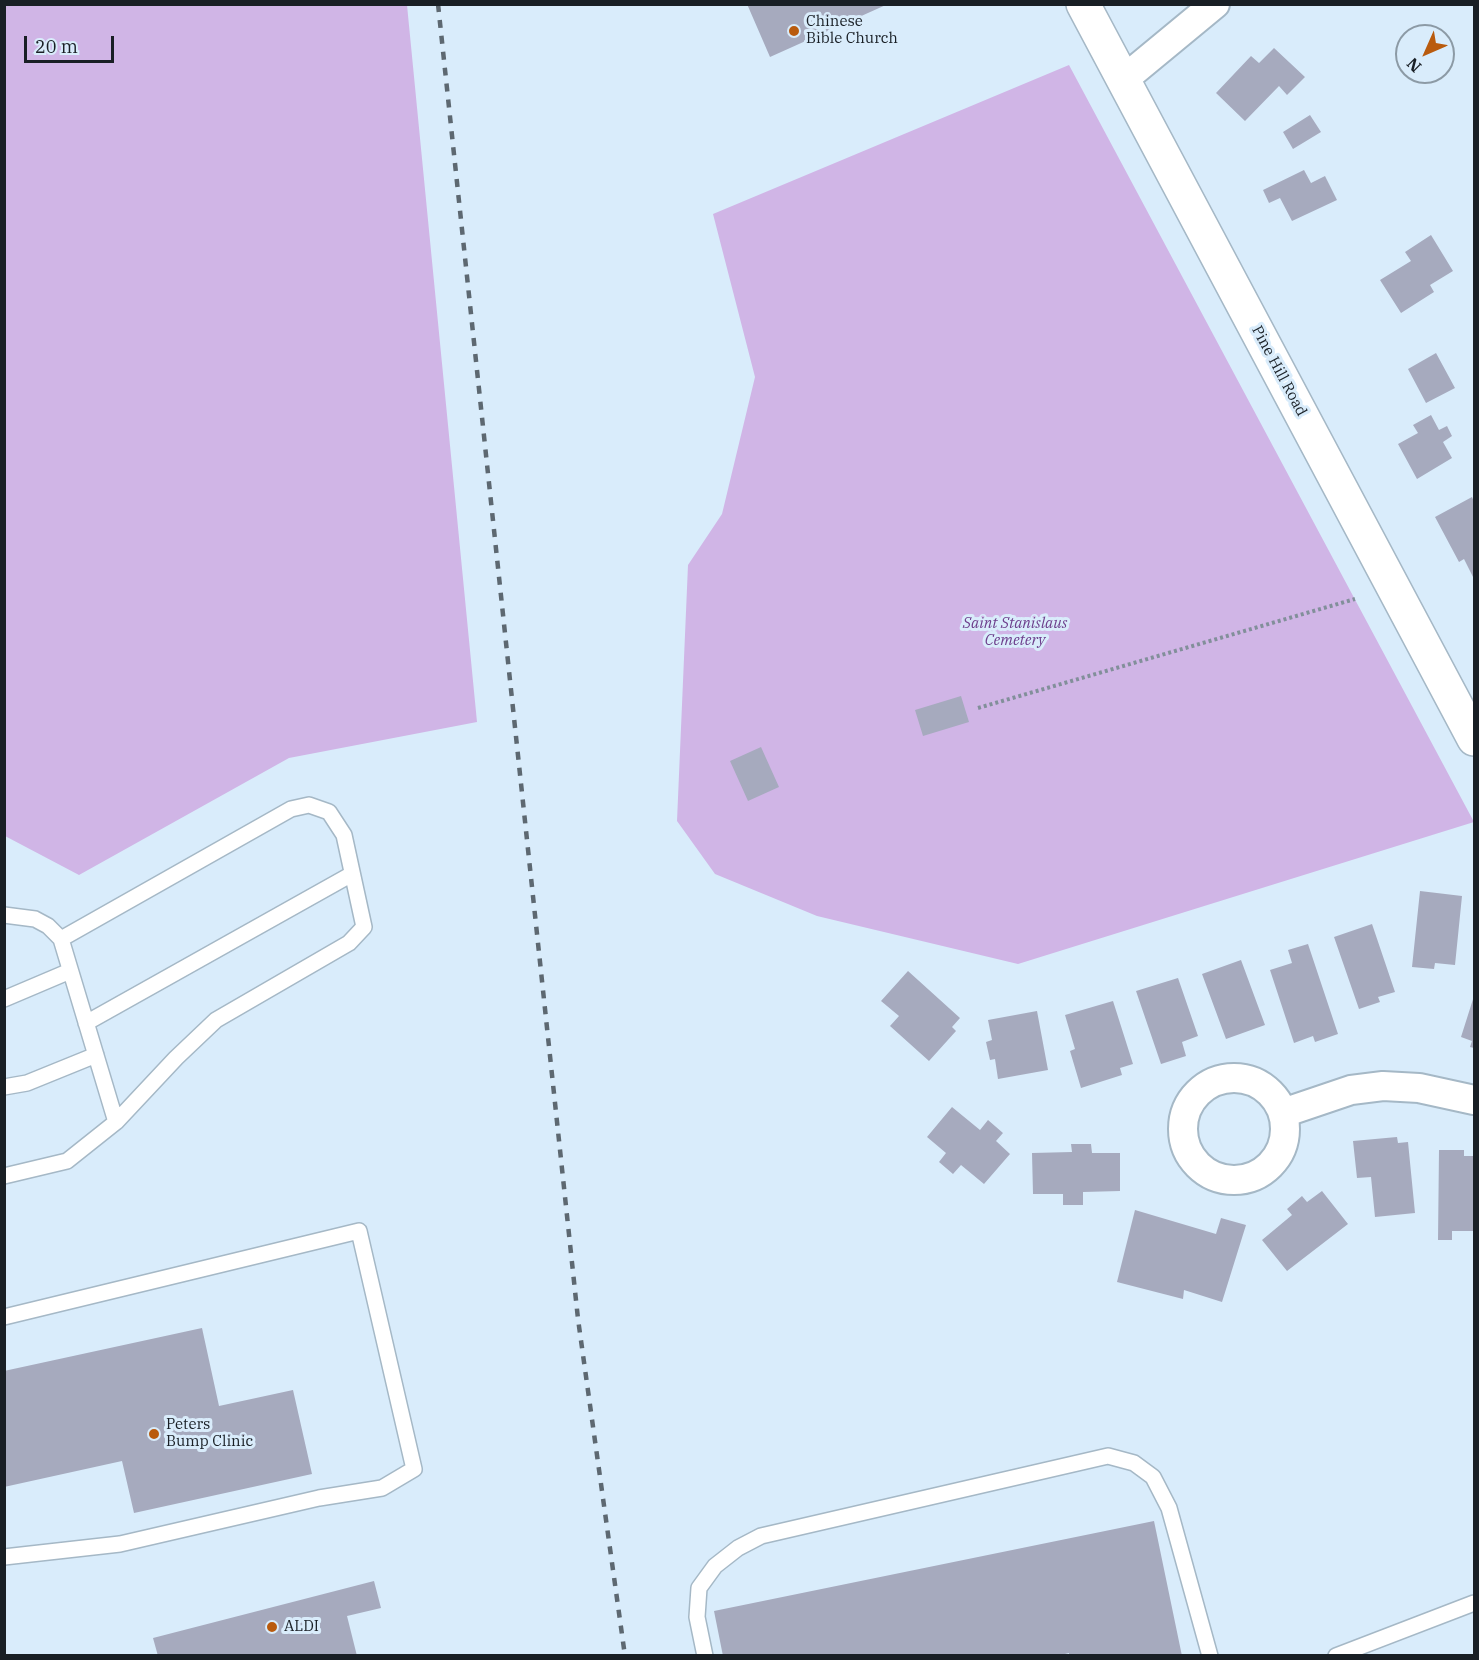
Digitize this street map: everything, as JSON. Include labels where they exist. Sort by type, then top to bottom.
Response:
[{"type":"street","name":"Pine Hill Road","points":[[1083,4],[1474,739]]},
{"type":"street","points":[[1123,80],[1215,4]]},
{"type":"street","points":[[1283,1113],[1351,1090],[1383,1086],[1419,1088],[1474,1100]]},
{"type":"lane","points":[[4,1176],[67,1161],[116,1122],[176,1058],[216,1020],[349,943],[364,927],[344,835],[329,812],[309,805],[291,809],[61,939]]},
{"type":"lane","points":[[86,1023],[352,874]]},
{"type":"lane","points":[[4,915],[34,919],[48,926],[61,939],[116,1122]]},
{"type":"lane","points":[[4,999],[70,971]]},
{"type":"lane","points":[[4,1088],[27,1083],[96,1055]]},
{"type":"lane","points":[[4,1317],[359,1231],[414,1469],[382,1488],[319,1498],[120,1544],[4,1557]]},
{"type":"lane","points":[[705,1656],[697,1617],[699,1588],[715,1566],[738,1548],[761,1536],[1108,1456],[1134,1463],[1153,1477],[1169,1508],[1210,1656]]},
{"type":"lane","points":[[1336,1656],[1474,1603]]},
{"type":"path","points":[[978,708],[1355,599]]},
{"type":"green space","points":[[4,5],[407,5],[477,722],[289,758],[79,875],[5,836]]},
{"type":"green space","name":"Saint Stanislaus Cemetery","points":[[1069,65],[1474,822],[1018,964],[817,916],[715,874],[677,821],[688,565],[722,514],[755,377],[713,214]]},
{"type":"building","name":"Chinese Bible Church","points":[[747,4],[888,4],[770,57]]},
{"type":"building","points":[[1274,48],[1305,77],[1287,95],[1279,86],[1245,121],[1216,93],[1251,56],[1259,63]]},
{"type":"building","points":[[1310,115],[1321,132],[1293,149],[1283,132]]},
{"type":"building","points":[[1304,170],[1311,183],[1325,176],[1337,200],[1292,221],[1280,198],[1269,203],[1263,190]]},
{"type":"building","points":[[1431,235],[1453,271],[1430,285],[1434,292],[1401,313],[1380,280],[1411,261],[1405,252]]},
{"type":"building","points":[[1436,353],[1455,388],[1426,403],[1408,369]]},
{"type":"building","points":[[1431,415],[1439,430],[1447,426],[1452,436],[1443,442],[1452,458],[1417,479],[1398,444],[1418,433],[1413,425]]},
{"type":"building","points":[[1472,497],[1474,502],[1474,579],[1464,559],[1459,562],[1435,517]]},
{"type":"building","points":[[961,696],[969,722],[923,736],[915,710]]},
{"type":"building","points":[[761,747],[779,787],[748,801],[730,761]]},
{"type":"building","points":[[1420,891],[1462,896],[1455,965],[1435,963],[1434,969],[1412,967]]},
{"type":"building","points":[[1372,924],[1395,992],[1378,997],[1380,1002],[1359,1009],[1334,937]]},
{"type":"building","points":[[1308,944],[1338,1034],[1315,1042],[1313,1036],[1294,1043],[1270,970],[1292,963],[1288,950]]},
{"type":"building","points":[[1241,960],[1265,1025],[1226,1039],[1202,974]]},
{"type":"building","points":[[908,971],[960,1018],[952,1027],[956,1031],[929,1061],[890,1026],[899,1016],[881,1001]]},
{"type":"building","points":[[1178,978],[1198,1036],[1182,1042],[1186,1056],[1161,1064],[1136,991]]},
{"type":"building","points":[[1474,996],[1474,1048],[1470,1047],[1472,1041],[1461,1037]]},
{"type":"building","points":[[1113,1001],[1133,1064],[1120,1068],[1122,1075],[1081,1088],[1070,1051],[1075,1049],[1065,1015]]},
{"type":"building","points":[[1037,1011],[1048,1070],[998,1079],[995,1059],[990,1060],[986,1042],[992,1040],[988,1020]]},
{"type":"building","points":[[952,1107],[980,1130],[988,1120],[1003,1133],[996,1141],[1010,1154],[984,1184],[961,1165],[953,1174],[939,1162],[946,1153],[927,1137]]},
{"type":"building","points":[[1397,1137],[1398,1143],[1408,1142],[1415,1213],[1375,1217],[1371,1177],[1357,1178],[1353,1141]]},
{"type":"building","points":[[1071,1144],[1091,1144],[1092,1153],[1120,1153],[1120,1191],[1083,1192],[1083,1205],[1063,1205],[1063,1194],[1033,1194],[1032,1153],[1072,1152]]},
{"type":"building","points":[[1439,1150],[1464,1150],[1464,1156],[1474,1156],[1474,1231],[1452,1231],[1452,1240],[1438,1240]]},
{"type":"building","points":[[1322,1191],[1348,1224],[1287,1271],[1262,1240],[1292,1215],[1287,1209],[1302,1196],[1307,1202]]},
{"type":"building","points":[[1135,1210],[1216,1234],[1221,1218],[1246,1225],[1222,1302],[1184,1290],[1183,1299],[1117,1282]]},
{"type":"building","name":"Peters Bump Clinic","points":[[202,1328],[219,1406],[293,1390],[312,1474],[134,1513],[122,1461],[4,1487],[4,1371]]},
{"type":"building","points":[[1154,1521],[1182,1656],[1069,1656],[1069,1653],[1057,1656],[723,1656],[714,1611]]},
{"type":"building","name":"ALDI","points":[[374,1581],[381,1608],[347,1616],[357,1656],[158,1656],[153,1638]]},
{"type":"railway","points":[[438,4],[578,1319],[625,1656]]},
{"type":"place","name":"Chinese Bible Church","points":[[794,31]]},
{"type":"place","name":"Peters Bump Clinic","points":[[154,1434]]},
{"type":"place","name":"ALDI","points":[[272,1627]]}]
